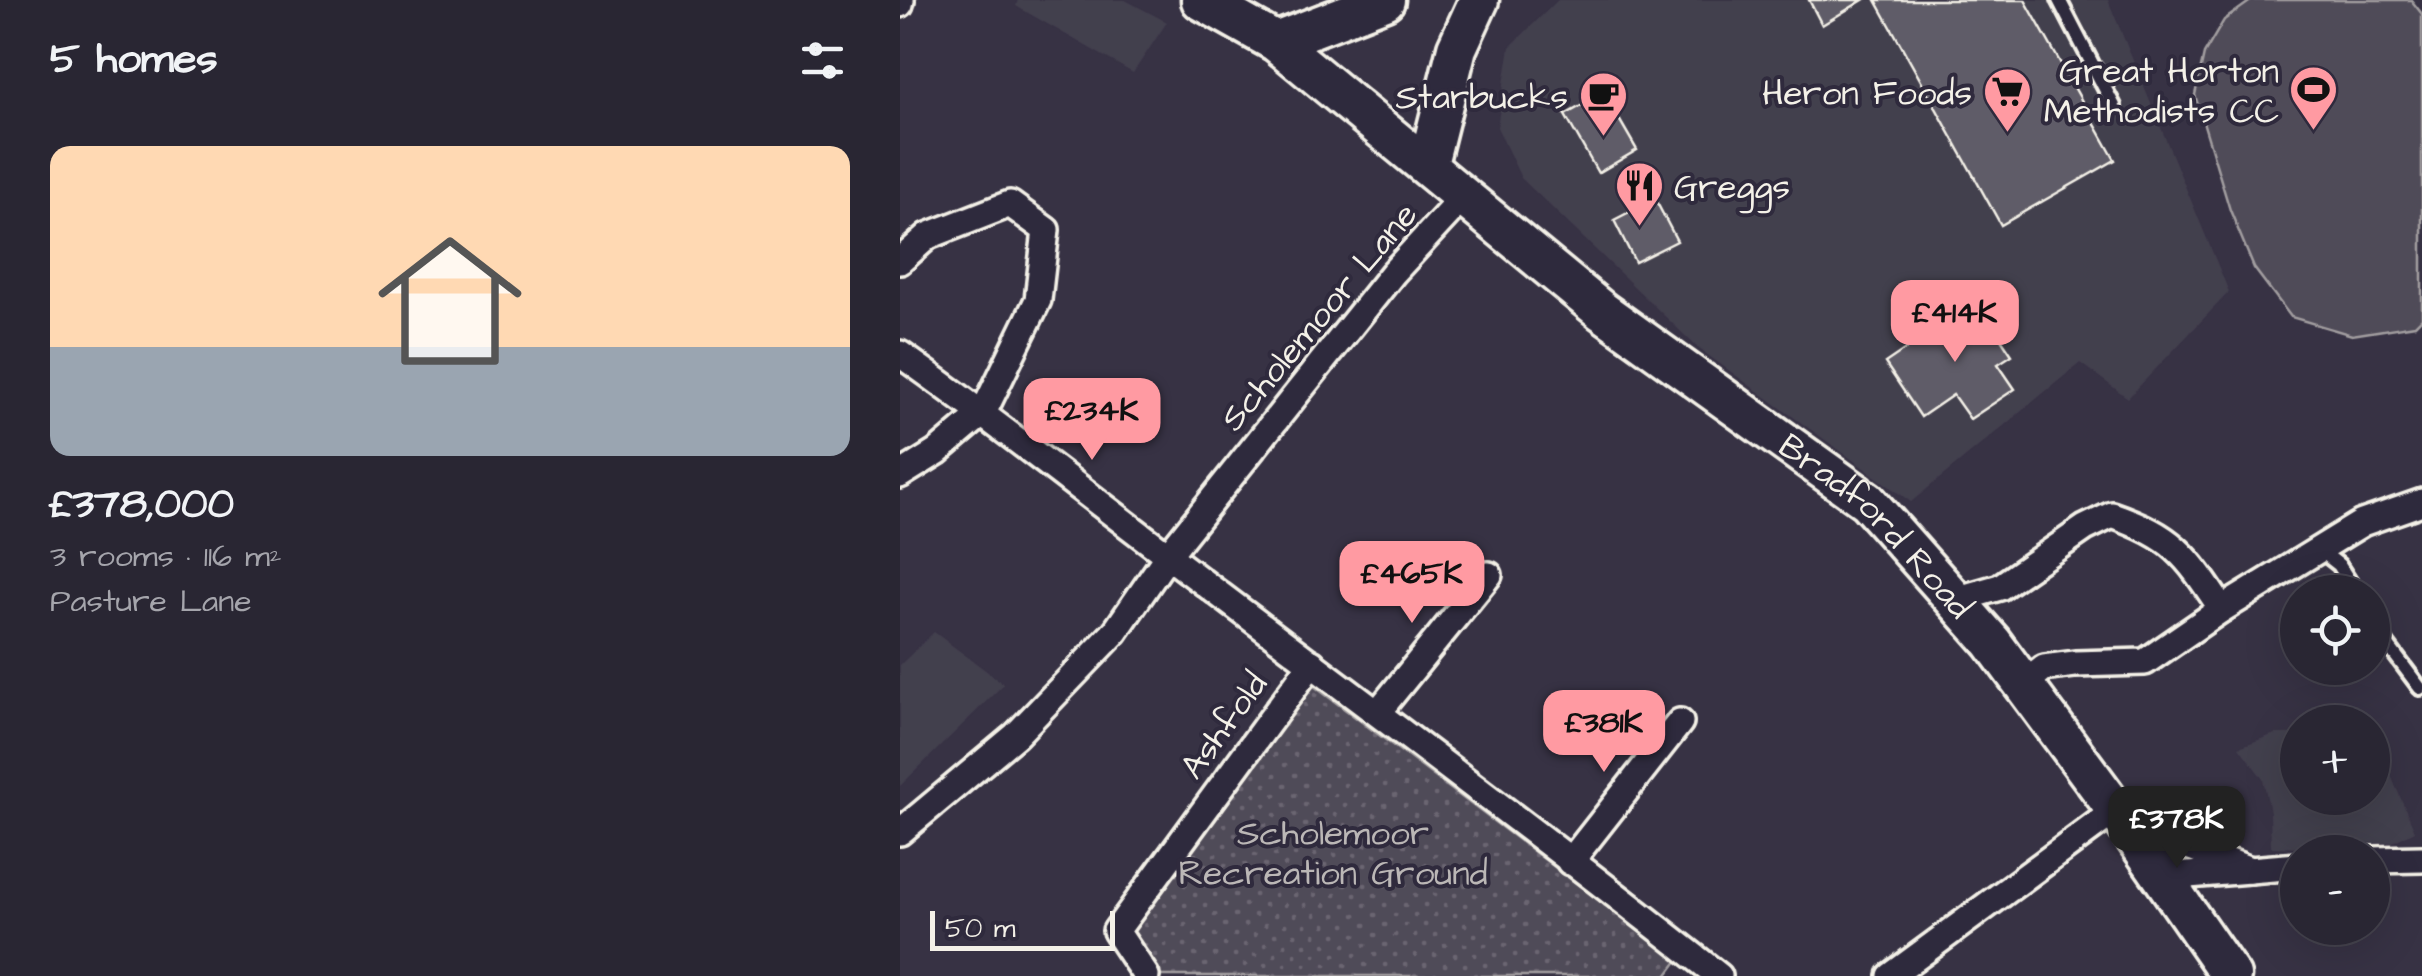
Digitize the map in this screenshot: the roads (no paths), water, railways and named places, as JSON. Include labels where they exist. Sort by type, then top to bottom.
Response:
[{"type":"street","name":"Bradford Road","points":[[1201,0],[1276,42],[1602,311],[1867,501],[1992,642],[2120,815],[2231,976]]},
{"type":"street","points":[[1276,42],[1385,0]]},
{"type":"street","points":[[1428,164],[1457,48],[1479,0]]},
{"type":"street","name":"Scholemoor Lane","points":[[900,832],[1016,735],[1115,632],[1168,555],[1393,273],[1465,195]]},
{"type":"street","points":[[900,260],[928,236],[1010,204],[1046,230],[1038,300],[983,412],[937,452],[900,475]]},
{"type":"street","points":[[900,354],[983,412],[1378,712],[1718,976]]},
{"type":"street","points":[[2024,684],[2044,668],[2145,662],[2222,609],[2362,523],[2422,502]]},
{"type":"street","points":[[1956,600],[2000,587],[2056,546],[2112,515],[2159,533],[2173,544],[2222,609]]},
{"type":"street","points":[[1378,712],[1489,575]]},
{"type":"street","name":"Ashfold","points":[[1146,976],[1116,932],[1312,662]]},
{"type":"street","points":[[1570,862],[1680,722]]},
{"type":"street","points":[[1892,976],[2120,815],[2250,870]]},
{"type":"street","points":[[2390,859],[2422,858]]},
{"type":"street","points":[[2164,877],[2280,868]]},
{"type":"lane","points":[[2059,0],[2114,106]]},
{"type":"lane","points":[[2320,550],[2344,575]]},
{"type":"lane","points":[[2390,648],[2420,688]]},
{"type":"place","name":"Great Horton Methodists CC","points":[[2314,132]]},
{"type":"place","name":"Heron Foods","points":[[2007,134]]},
{"type":"place","name":"Starbucks","points":[[1603,138]]},
{"type":"place","name":"Greggs","points":[[1639,228]]},
{"type":"park label","name":"Scholemoor Recreation Ground","points":[[1333,852]]}]
